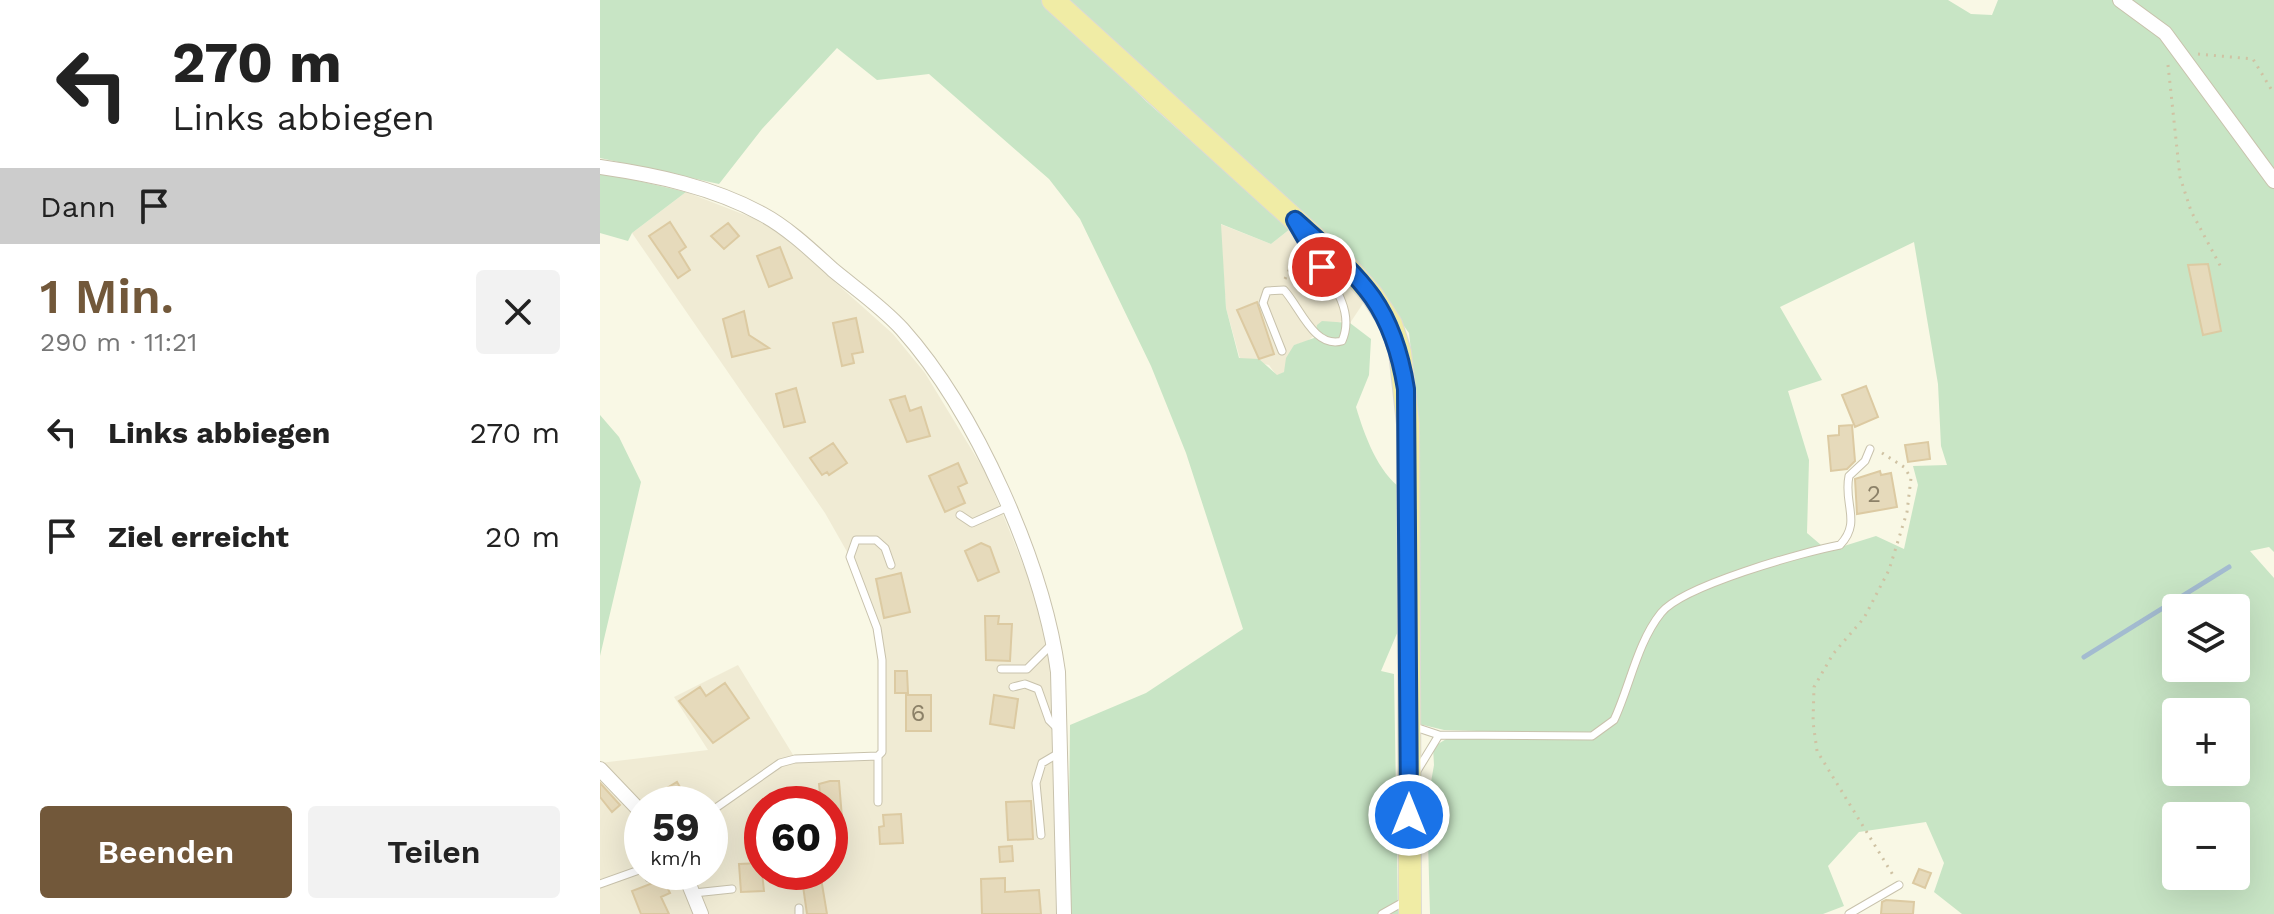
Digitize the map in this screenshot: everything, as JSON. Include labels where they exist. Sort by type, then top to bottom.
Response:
[{"type":"main road","points":[[1053,0],[1295,220],[1372,295],[1391,324],[1400,352],[1408,424],[1410,906]]},
{"type":"street","points":[[2120,0],[2165,33],[2274,181]]},
{"type":"street","points":[[600,167],[640,173],[717,194],[762,214],[792,234],[901,328],[970,428],[1008,507],[1054,641],[1060,730],[1064,914]]},
{"type":"street","points":[[600,769],[624,794]]},
{"type":"street","points":[[693,890],[701,914]]},
{"type":"lane","points":[[1282,351],[1263,303],[1267,291],[1274,288],[1284,290],[1320,339],[1333,344],[1342,341],[1346,331],[1346,315],[1337,291],[1306,244],[1295,220]]},
{"type":"lane","points":[[1409,725],[1439,735],[1592,736],[1603,731],[1614,720],[1649,631],[1663,610],[1688,594],[1806,552],[1840,545],[1848,536],[1852,521],[1849,476],[1865,461],[1870,449]]},
{"type":"lane","points":[[960,515],[972,523],[1008,507]]},
{"type":"lane","points":[[878,802],[878,756],[882,752],[882,660],[877,628],[850,557],[856,540],[876,540],[885,548],[891,565]]},
{"type":"lane","points":[[1001,669],[1027,669],[1054,641]]},
{"type":"lane","points":[[1013,687],[1025,684],[1038,689],[1049,720],[1060,730]]},
{"type":"lane","points":[[1409,787],[1439,735]]},
{"type":"lane","points":[[1041,835],[1036,783],[1042,763],[1060,752]]},
{"type":"lane","points":[[728,799],[780,763],[795,759],[878,756]]},
{"type":"lane","points":[[600,884],[624,878]]},
{"type":"lane","points":[[1849,914],[1899,885]]},
{"type":"lane","points":[[694,893],[732,889]]},
{"type":"lane","points":[[1382,914],[1410,906]]},
{"type":"path","points":[[2165,33],[2180,177],[2191,211],[2222,269]]},
{"type":"path","points":[[2179,52],[2253,59],[2274,94]]},
{"type":"path","points":[[1870,449],[1887,455],[1904,467],[1911,478],[1907,512],[1883,582],[1864,618],[1833,654],[1814,687],[1813,722],[1817,751],[1899,885]]},
{"type":"shaded area","points":[[686,192],[758,220],[788,240],[893,334],[925,373],[987,475],[1028,577],[1047,638],[1051,672],[1056,914],[600,914],[600,763],[708,750],[674,697],[738,665],[795,758],[882,752],[882,660],[877,628],[850,557],[825,513],[632,233]]},
{"type":"shaded area","points":[[1220,224],[1271,244],[1290,229],[1339,272],[1364,302],[1350,323],[1344,320],[1317,332],[1308,341],[1294,345],[1284,372],[1277,376],[1269,365],[1240,359],[1226,308]]},
{"type":"green space","points":[[600,0],[1041,0],[1147,102],[1290,229],[1271,244],[1221,224],[1226,308],[1239,358],[1259,359],[1277,375],[1284,372],[1286,358],[1294,345],[1314,338],[1317,325],[1322,321],[1350,323],[1371,339],[1369,375],[1356,407],[1379,463],[1402,489],[1398,631],[1381,671],[1394,674],[1398,914],[1068,914],[1070,725],[1146,693],[1243,629],[1186,453],[1151,366],[1080,219],[1049,179],[929,74],[877,80],[837,48],[762,129],[719,184],[600,158]]},
{"type":"green space","points":[[1067,0],[1948,0],[1971,14],[1992,15],[1998,0],[2274,0],[2274,552],[2269,547],[2250,551],[2274,578],[2274,914],[1962,914],[1934,892],[1944,863],[1926,822],[1859,832],[1828,866],[1844,906],[1823,914],[1430,914],[1427,805],[1434,765],[1433,747],[1448,738],[1507,740],[1510,732],[1444,730],[1419,724],[1416,394],[1409,333],[1360,265]],"holes":[[[1914,242],[1938,384],[1941,446],[1947,465],[1913,466],[1918,485],[1904,549],[1876,536],[1828,551],[1807,533],[1809,460],[1788,391],[1822,380],[1780,307]]]},
{"type":"green space","points":[[600,172],[686,192],[632,233],[628,241],[600,233]]},
{"type":"green space","points":[[600,415],[619,437],[641,482],[600,656]]},
{"type":"building","points":[[670,222],[686,247],[679,252],[690,270],[678,278],[649,236]]},
{"type":"building","points":[[728,223],[739,236],[724,249],[711,236]]},
{"type":"building","points":[[780,247],[792,278],[769,287],[757,256]]},
{"type":"building","points":[[2208,264],[2221,331],[2203,335],[2188,265]]},
{"type":"building","points":[[1257,302],[1274,354],[1259,359],[1237,310]]},
{"type":"building","points":[[744,311],[749,335],[769,348],[732,357],[723,319]]},
{"type":"building","points":[[856,318],[863,352],[852,354],[854,363],[842,366],[833,323]]},
{"type":"building","points":[[1866,386],[1878,417],[1855,427],[1842,395]]},
{"type":"building","points":[[796,388],[805,422],[784,427],[776,394]]},
{"type":"building","points":[[905,396],[910,411],[921,407],[930,436],[907,442],[890,400]]},
{"type":"building","points":[[1852,425],[1855,461],[1847,469],[1831,471],[1828,436],[1839,435],[1839,426]]},
{"type":"building","points":[[1928,442],[1930,459],[1908,462],[1905,445]]},
{"type":"building","points":[[833,443],[847,463],[829,475],[827,472],[822,475],[810,458]]},
{"type":"building","points":[[958,463],[967,483],[958,487],[965,503],[945,512],[929,476]]},
{"type":"building","points":[[1880,471],[1881,475],[1891,473],[1897,507],[1857,514],[1855,479]]},
{"type":"building","points":[[981,543],[990,547],[999,572],[978,581],[965,551]]},
{"type":"building","points":[[901,573],[910,612],[884,618],[876,579]]},
{"type":"building","points":[[985,616],[999,616],[998,624],[1012,624],[1010,661],[986,660]]},
{"type":"building","points":[[895,671],[907,671],[908,693],[895,693]]},
{"type":"building","points":[[725,683],[749,718],[713,743],[679,701],[700,687],[706,696]]},
{"type":"building","points":[[906,695],[931,695],[931,731],[906,731]]},
{"type":"building","points":[[994,695],[1018,699],[1014,728],[990,724]]},
{"type":"building","points":[[839,781],[839,786],[819,786]]},
{"type":"building","points":[[600,783],[620,805],[612,812],[600,797]]},
{"type":"building","points":[[1031,801],[1033,839],[1008,840],[1006,802]]},
{"type":"building","points":[[901,814],[903,843],[880,844],[879,827],[884,826],[883,815]]},
{"type":"building","points":[[1012,846],[1013,861],[1000,862],[999,847]]},
{"type":"building","points":[[739,864],[744,864],[744,890],[764,891],[741,892]]},
{"type":"building","points":[[1919,869],[1931,873],[1925,888],[1913,883]]},
{"type":"building","points":[[1005,878],[1005,892],[1039,890],[1041,914],[982,914],[981,879]]},
{"type":"building","points":[[668,890],[670,893],[661,897],[669,914],[641,914],[632,891]]},
{"type":"building","points":[[804,890],[823,890],[827,914],[807,914]]},
{"type":"building","points":[[1882,902],[1914,902],[1913,914],[1881,914]]},
{"type":"waterway","points":[[2084,657],[2229,567]]},
{"type":"route","points":[[1322,267],[1300,234],[1295,220],[1349,269],[1372,295],[1391,324],[1400,352],[1406,389],[1409,815]]}]
